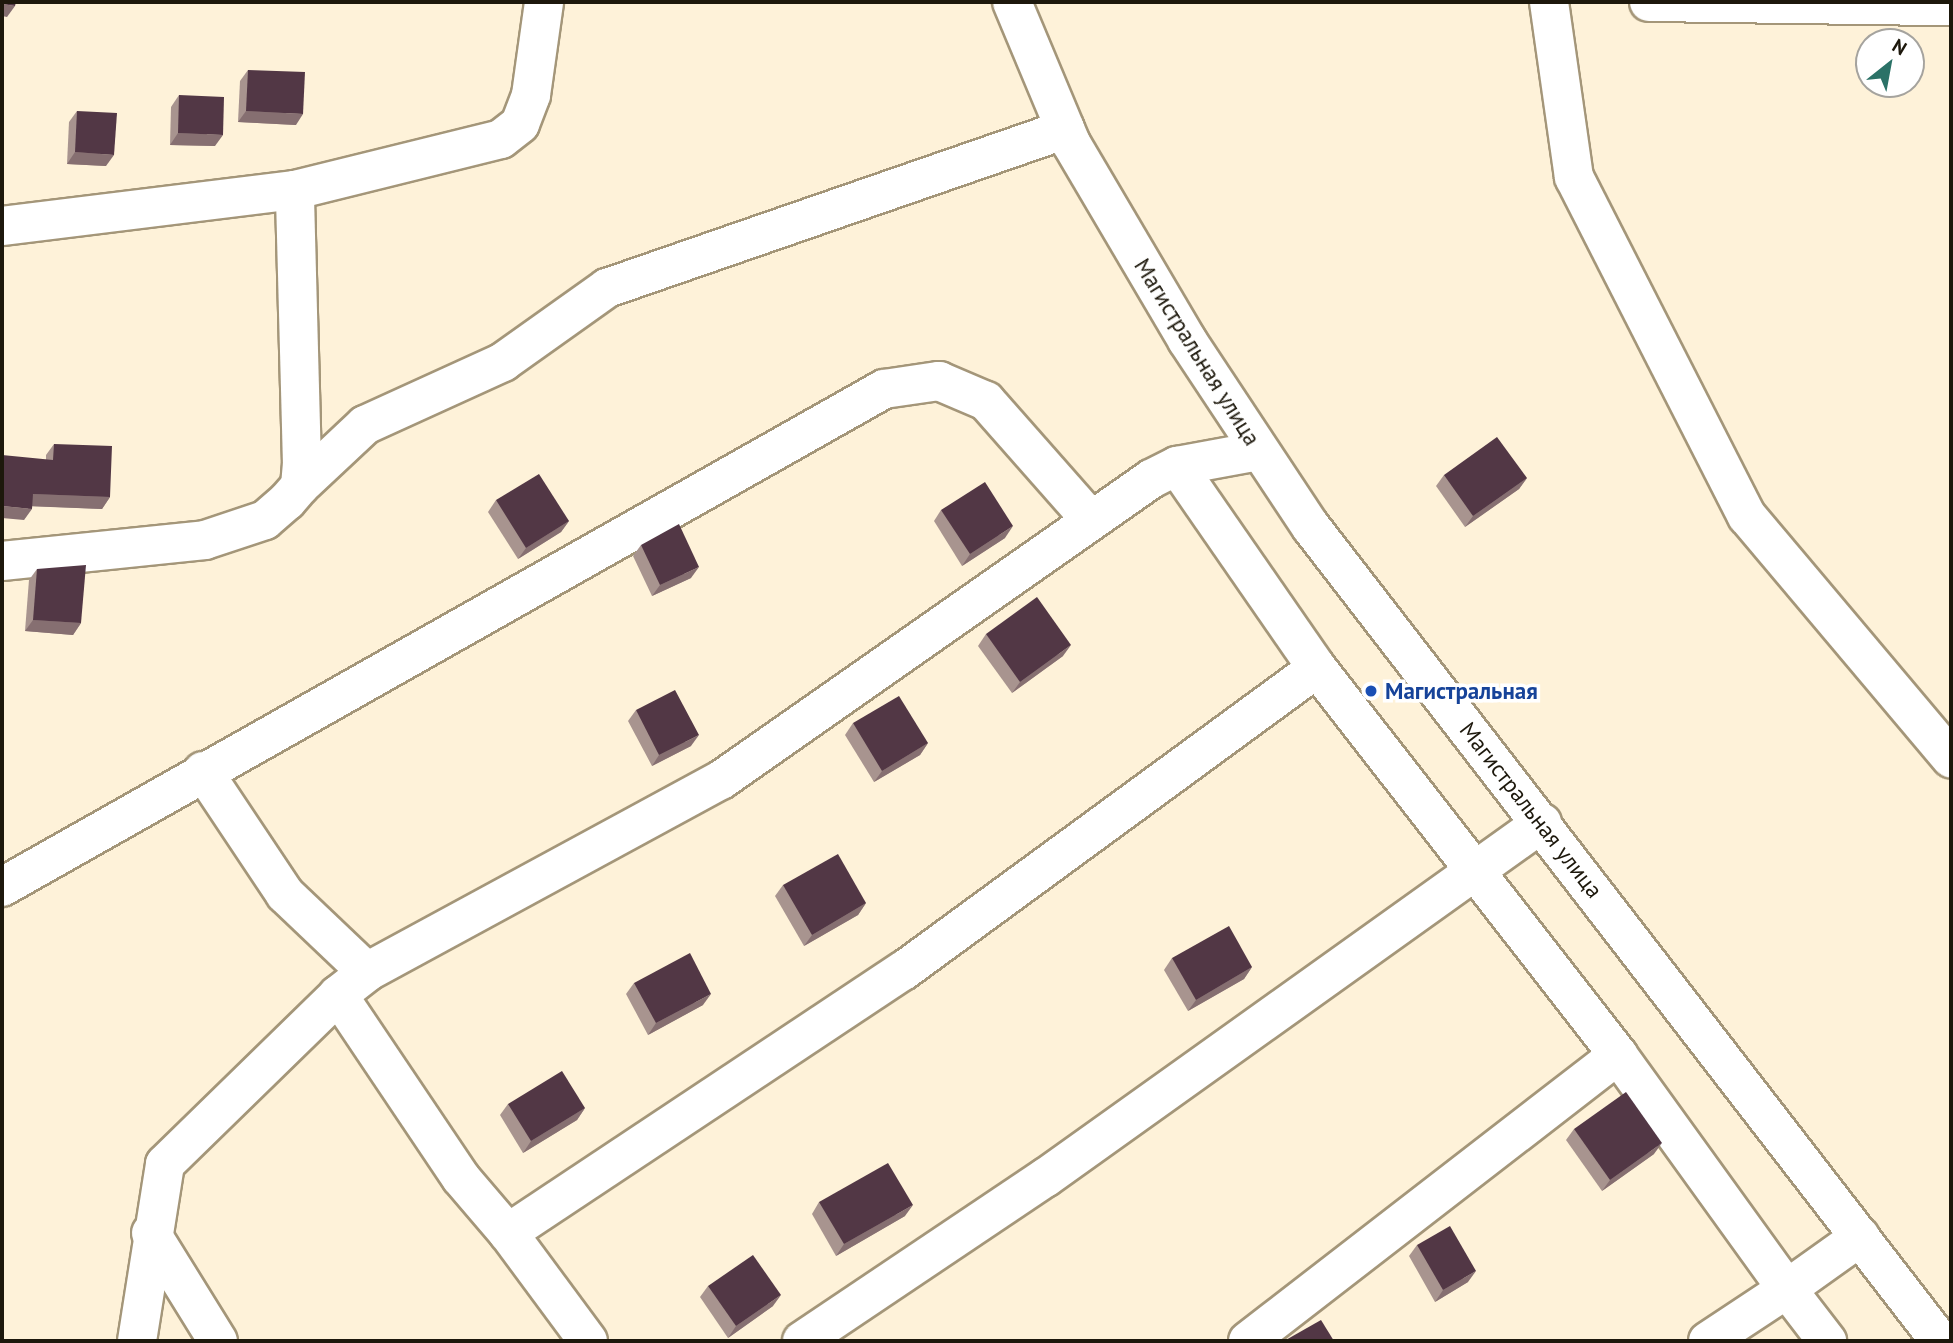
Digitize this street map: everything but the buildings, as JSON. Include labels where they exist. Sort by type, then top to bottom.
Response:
[{"type":"main road","points":[[2,226],[295,190],[501,139],[520,124],[531,94],[544,2]]},
{"type":"main road","name":"Магистральная улица","points":[[1012,2],[1065,129],[1259,451],[1940,1341]]},
{"type":"main road","points":[[1549,2],[1574,177],[1747,516],[1951,758]]},
{"type":"main road","points":[[1649,2],[1951,6]]},
{"type":"main road","points":[[2,561],[205,540],[265,520],[365,425],[398,405],[503,362],[607,288],[1065,129]]},
{"type":"main road","points":[[295,190],[300,486]]},
{"type":"main road","points":[[2,887],[203,771],[894,386],[939,381],[986,401],[1089,518]]},
{"type":"main road","points":[[137,1341],[151,1233],[165,1164],[353,984],[721,779],[1089,518],[1177,466],[1259,451]]},
{"type":"main road","points":[[1177,466],[1317,668],[1473,873],[1618,1055],[1827,1341]]},
{"type":"main road","points":[[508,1233],[903,971],[1317,668]]},
{"type":"main road","points":[[203,771],[285,894],[353,984],[461,1178],[508,1233],[588,1341]]},
{"type":"main road","points":[[802,1341],[1045,1178],[1542,823]]},
{"type":"main road","points":[[1248,1341],[1618,1055]]},
{"type":"main road","points":[[151,1233],[218,1341]]},
{"type":"main road","points":[[1708,1341],[1860,1237]]},
{"type":"place","name":"Магистральная","points":[[1371,691]]}]
